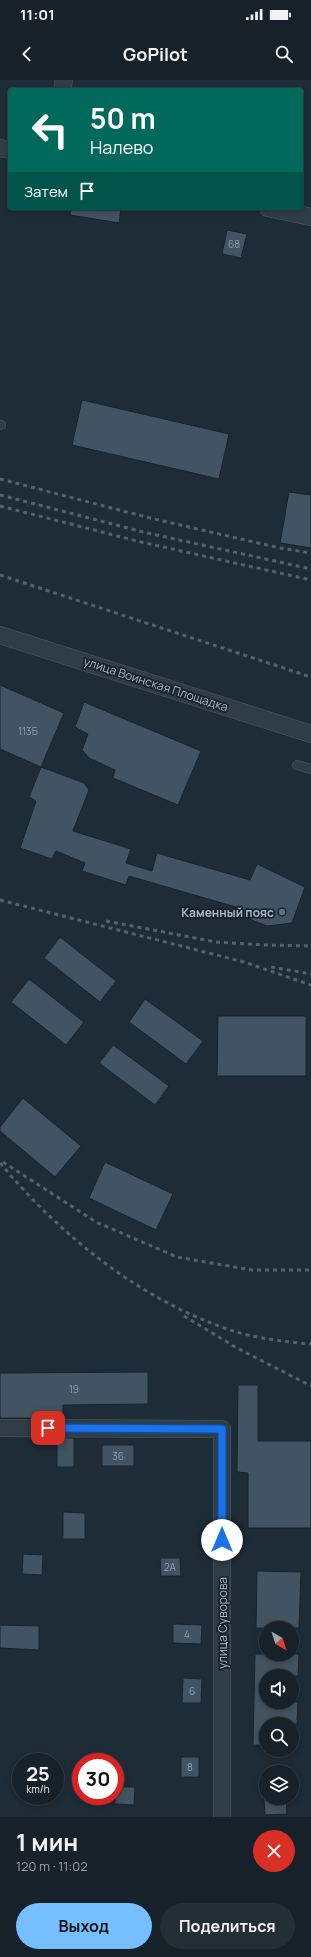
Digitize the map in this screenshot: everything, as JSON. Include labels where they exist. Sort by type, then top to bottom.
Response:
[{"type":"street","points":[[278,210],[311,217]]},
{"type":"street","name":"улица Воинская Площадка","points":[[0,635],[311,734]]},
{"type":"street","name":"улица Суворова","points":[[0,1428],[222,1429],[222,1817]]},
{"type":"lane","points":[[297,765],[311,769]]},
{"type":"building","points":[[71,210],[121,210],[119,223],[70,215]]},
{"type":"building","points":[[227,230],[247,234],[241,258],[222,254]]},
{"type":"building","points":[[82,400],[229,434],[219,479],[72,445]]},
{"type":"building","points":[[289,492],[311,495],[311,548],[280,543]]},
{"type":"building","points":[[0,685],[64,713],[41,767],[0,749]]},
{"type":"building","points":[[84,702],[201,751],[178,805],[113,778],[115,770],[89,758],[82,750],[88,734],[75,727]]},
{"type":"building","points":[[41,767],[84,783],[89,790],[73,831],[131,849],[126,863],[152,871],[157,853],[250,880],[257,864],[305,887],[292,923],[267,926],[237,914],[239,908],[129,876],[126,885],[82,871],[85,863],[56,851],[52,859],[20,848],[36,801],[29,797]]},
{"type":"building","points":[[60,937],[116,981],[100,1002],[44,958]]},
{"type":"building","points":[[29,979],[84,1022],[66,1045],[11,1002]]},
{"type":"building","points":[[145,999],[203,1041],[186,1064],[129,1022]]},
{"type":"building","points":[[218,1016],[306,1016],[306,1076],[217,1076]]},
{"type":"building","points":[[113,1045],[169,1086],[155,1105],[99,1063]]},
{"type":"building","points":[[23,1098],[81,1146],[55,1177],[0,1131],[0,1127]]},
{"type":"building","points":[[105,1162],[173,1194],[156,1230],[89,1198]]},
{"type":"building","points":[[148,1372],[148,1404],[63,1405],[63,1418],[0,1418],[0,1373]]},
{"type":"building","points":[[238,1385],[258,1385],[258,1441],[311,1441],[311,1528],[248,1528],[248,1473],[237,1472]]},
{"type":"building","points":[[57,1438],[74,1438],[74,1467],[57,1467]]},
{"type":"building","points":[[102,1445],[134,1445],[134,1466],[102,1466]]},
{"type":"building","points":[[63,1512],[85,1513],[85,1539],[63,1539]]},
{"type":"building","points":[[23,1554],[43,1555],[42,1575],[22,1574]]},
{"type":"building","points":[[160,1558],[180,1558],[181,1576],[161,1576]]},
{"type":"building","points":[[257,1571],[301,1572],[299,1628],[299,1621],[259,1621],[259,1628],[256,1628]]},
{"type":"building","points":[[173,1624],[202,1625],[201,1644],[173,1643]]},
{"type":"building","points":[[0,1625],[39,1626],[39,1650],[0,1648]]},
{"type":"building","points":[[255,1654],[259,1654],[259,1661],[299,1661],[298,1669],[259,1669],[259,1709],[298,1709],[297,1717],[259,1717],[259,1745],[253,1745]]},
{"type":"building","points":[[183,1678],[202,1679],[201,1703],[182,1703]]},
{"type":"building","points":[[181,1757],[199,1757],[199,1777],[181,1777]]},
{"type":"building","points":[[124,1787],[135,1787],[134,1805],[124,1804]]},
{"type":"building","points":[[264,1805],[286,1805],[287,1814],[265,1815]]},
{"type":"railway","points":[[0,479],[150,518],[280,548],[311,553]]},
{"type":"railway","points":[[0,495],[143,532],[311,569]]},
{"type":"railway","points":[[0,506],[141,542],[311,580]]},
{"type":"railway","points":[[0,575],[311,677]]},
{"type":"railway","points":[[0,900],[244,962],[311,985]]},
{"type":"railway","points":[[106,921],[216,942],[311,946]]},
{"type":"railway","points":[[271,967],[311,974]]},
{"type":"railway","points":[[3,1162],[96,1222],[177,1257],[252,1270],[311,1270]]},
{"type":"railway","points":[[0,1163],[49,1216],[76,1240],[133,1283],[196,1317],[230,1330],[270,1339],[311,1344]]},
{"type":"railway","points":[[184,1316],[237,1348],[311,1386]]},
{"type":"place","name":"Каменный пояс","points":[[282,912]]},
{"type":"route","points":[[48,1428],[222,1429],[222,1540]]}]
